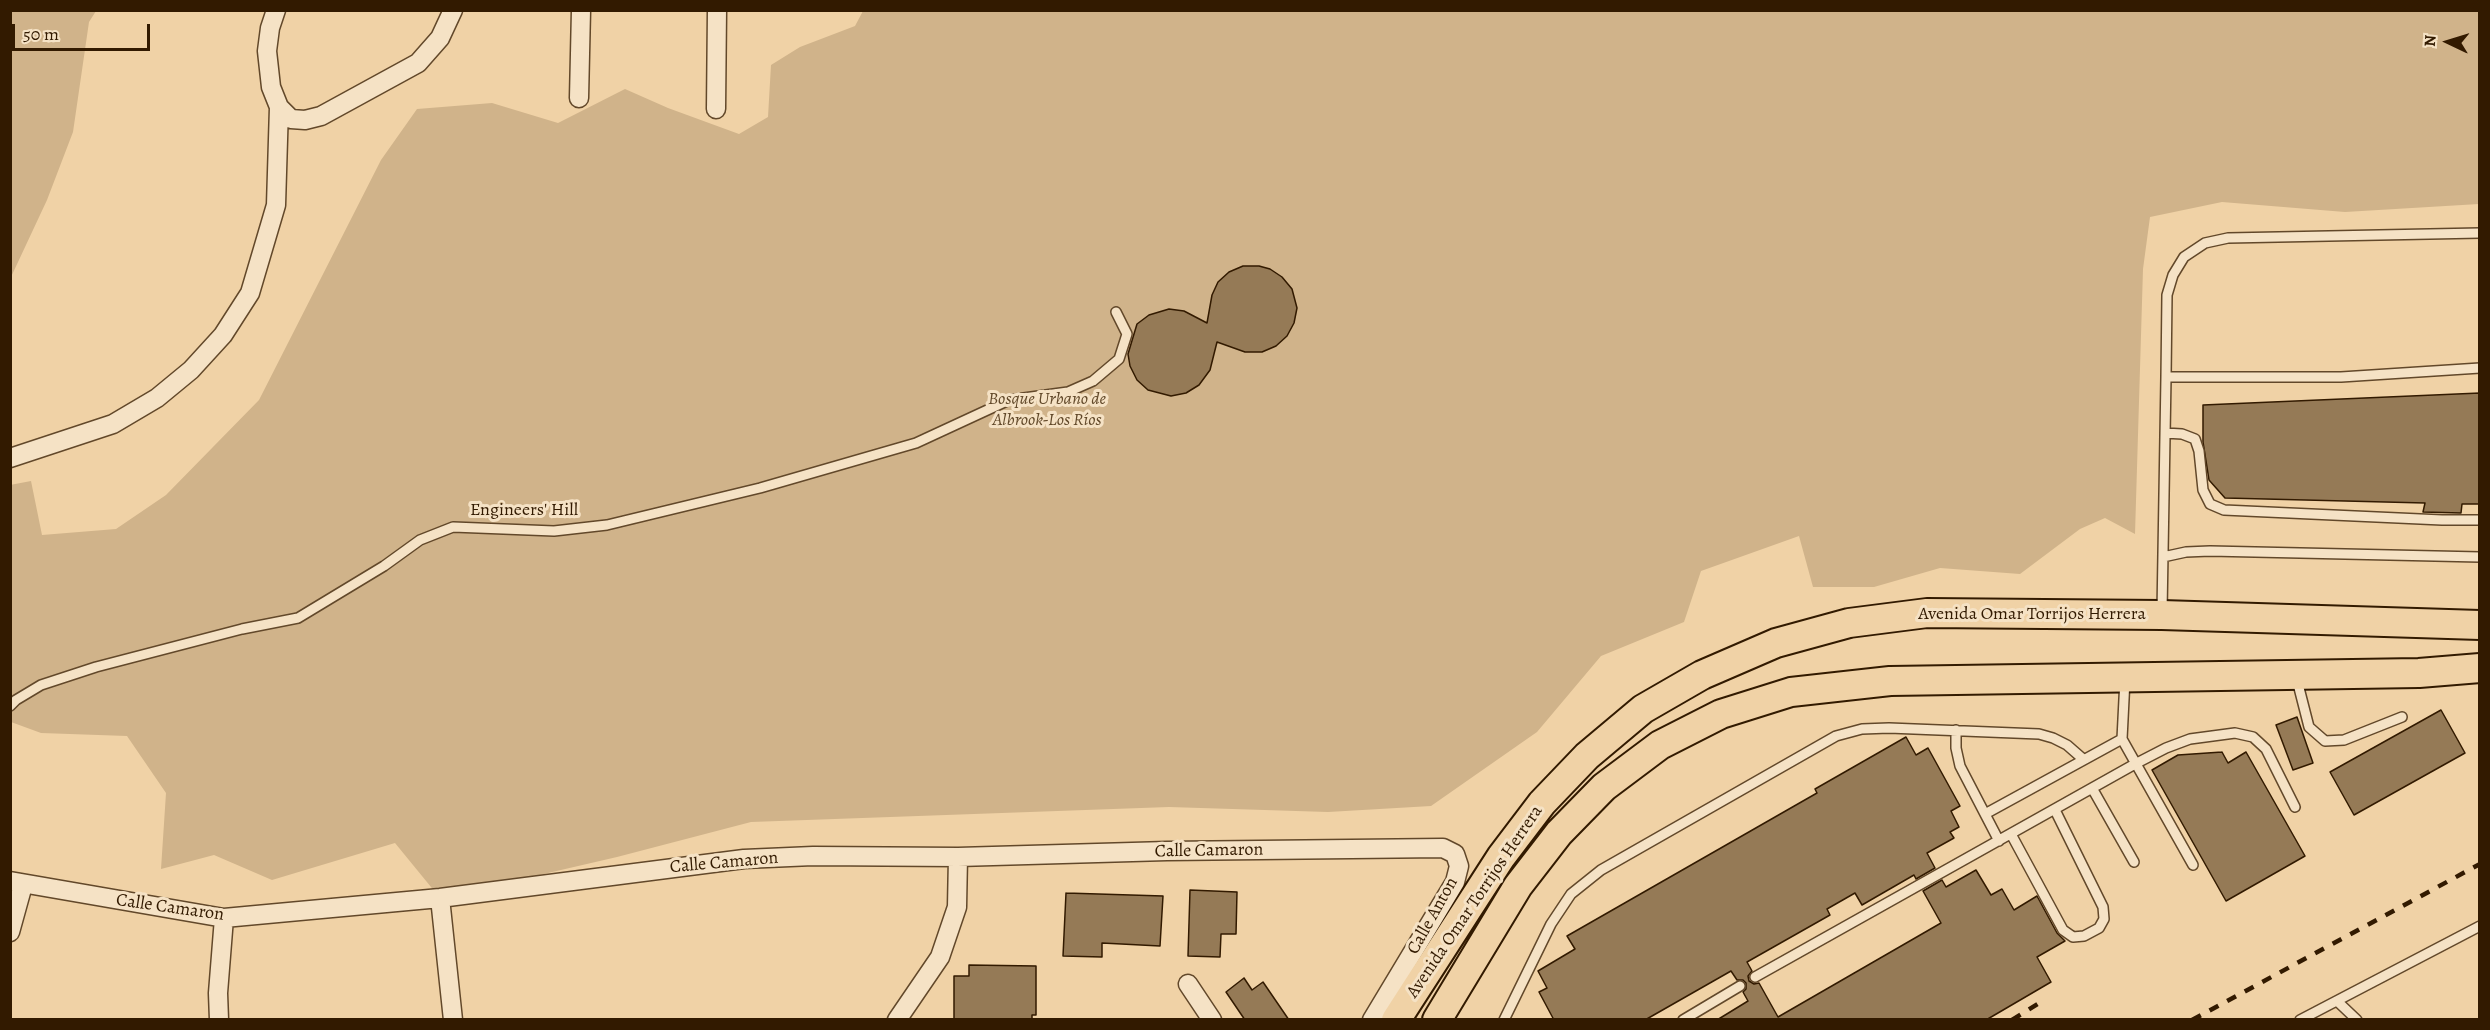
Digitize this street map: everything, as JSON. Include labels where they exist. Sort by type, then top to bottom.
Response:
[{"type":"main road","name":"Avenida Omar Torrijos Herrera","points":[[1396,1020],[1501,857],[1542,803],[1587,756],[1643,709],[1702,675],[1786,640],[1849,623],[1927,613],[2162,615],[2480,625]]},
{"type":"main road","name":"Avenida Omar Torrijos Herrera","points":[[1437,1020],[1518,886],[1559,833],[1604,788],[1660,745],[1721,714],[1791,692],[1890,681],[2419,673],[2480,668]]},
{"type":"street","points":[[10,458],[113,424],[157,398],[191,370],[223,335],[250,293],[276,205],[279,107],[268,69],[270,28],[276,10]]},
{"type":"street","points":[[279,107],[291,119],[305,120],[321,116],[418,63],[440,38],[453,10]]},
{"type":"street","points":[[579,98],[581,10]]},
{"type":"street","points":[[716,109],[717,10]]},
{"type":"street","name":"Calle Camaron","points":[[17,883],[224,918],[440,898],[744,859],[813,856],[958,857],[1167,851],[1443,848]]},
{"type":"street","name":"Calle Anton","points":[[1372,1020],[1455,882],[1459,866],[1455,854],[1443,848]]},
{"type":"street","points":[[897,1020],[940,957],[957,907],[958,857]]},
{"type":"street","points":[[10,932],[17,883]]},
{"type":"street","points":[[440,898],[453,1020]]},
{"type":"street","points":[[219,1020],[218,993],[224,918]]},
{"type":"street","points":[[1188,984],[1212,1020]]},
{"type":"lane","points":[[2162,615],[2167,295],[2172,275],[2184,256],[2205,243],[2228,238],[2480,233]]},
{"type":"lane","name":"Engineers' Hill","points":[[10,706],[41,685],[96,667],[242,628],[298,618],[384,566],[420,540],[453,526],[554,531],[607,525],[760,488],[916,443],[1009,400],[1068,392],[1093,381],[1119,359],[1127,334],[1116,312]]},
{"type":"lane","points":[[2166,377],[2341,377],[2480,368]]},
{"type":"lane","points":[[2165,433],[2182,434],[2194,439],[2199,451],[2203,490],[2210,504],[2224,510],[2480,520]]},
{"type":"lane","points":[[2163,557],[2186,552],[2210,551],[2480,557]]},
{"type":"lane","points":[[2295,674],[2309,727],[2325,741],[2344,740],[2402,717]]},
{"type":"lane","points":[[2125,677],[2122,739],[2193,865]]},
{"type":"lane","points":[[1504,1020],[1551,924],[1571,894],[1601,870],[1836,736],[1862,729],[1889,728],[2039,734],[2053,738],[2083,759]]},
{"type":"lane","points":[[1956,730],[1956,748],[1960,766],[1999,841]]},
{"type":"lane","points":[[1755,977],[2135,764],[2190,739],[2235,733],[2253,738],[2266,749],[2295,807]]},
{"type":"lane","points":[[1985,814],[2122,739]]},
{"type":"lane","points":[[2092,788],[2134,862]]},
{"type":"lane","points":[[2010,834],[2063,930],[2073,937],[2084,936],[2099,928],[2104,919],[2103,907],[2055,810]]},
{"type":"lane","points":[[2300,1020],[2480,926]]},
{"type":"lane","points":[[1683,1020],[1740,986]]},
{"type":"lane","points":[[2337,1001],[2357,1020]]},
{"type":"green space","points":[[11,10],[96,11],[89,22],[73,132],[47,200],[11,277]]},
{"type":"green space","name":"Bosque Urbano de Albrook-Los Ríos","points":[[863,11],[2479,11],[2479,204],[2345,212],[2222,202],[2150,217],[2143,269],[2135,534],[2105,518],[2080,529],[2020,574],[1940,568],[1874,587],[1813,587],[1799,536],[1701,571],[1684,622],[1601,656],[1537,732],[1431,806],[1328,812],[1169,807],[751,822],[617,857],[440,898],[395,843],[272,880],[214,855],[161,869],[166,793],[127,736],[41,733],[11,722],[10,485],[31,481],[42,535],[116,529],[166,495],[259,400],[381,160],[417,109],[492,103],[558,123],[625,89],[668,108],[739,134],[768,117],[771,65],[800,47],[855,26]]},
{"type":"building","points":[[1243,266],[1270,269],[1282,277],[1292,289],[1297,308],[1294,323],[1287,336],[1276,346],[1262,352],[1245,352],[1217,342],[1210,370],[1199,385],[1186,393],[1171,396],[1148,390],[1137,380],[1130,366],[1128,354],[1137,324],[1149,315],[1169,309],[1184,311],[1207,323],[1212,295],[1218,282],[1229,272]]},
{"type":"building","points":[[2480,393],[2480,504],[2462,504],[2461,513],[2423,512],[2425,503],[2225,498],[2209,480],[2203,442],[2203,405]]},
{"type":"building","points":[[2441,710],[2465,753],[2354,815],[2330,772]]},
{"type":"building","points":[[2297,717],[2313,763],[2293,770],[2276,725]]},
{"type":"building","points":[[1906,737],[1916,755],[1928,748],[1960,806],[1951,811],[1959,827],[1950,832],[1954,838],[1927,853],[1935,868],[1916,879],[1914,875],[1862,905],[1855,893],[1827,909],[1830,915],[1747,962],[1752,971],[1748,976],[1749,981],[1754,984],[1759,983],[1778,1017],[1941,923],[1923,891],[1942,880],[1946,887],[1976,870],[1991,895],[2002,889],[2014,910],[2037,896],[2057,933],[2065,941],[2037,957],[2051,982],[1986,1020],[1717,1020],[1748,1001],[1743,992],[1746,989],[1746,983],[1743,980],[1737,980],[1731,971],[1645,1020],[1554,1020],[1539,992],[1547,988],[1538,971],[1575,949],[1567,936],[1817,793],[1815,789]]},
{"type":"building","points":[[2222,752],[2228,763],[2246,752],[2305,856],[2226,901],[2152,770],[2178,755]]},
{"type":"building","points":[[1190,890],[1237,892],[1236,934],[1221,934],[1220,957],[1188,956]]},
{"type":"building","points":[[1066,893],[1163,896],[1160,946],[1102,943],[1102,957],[1063,956]]},
{"type":"building","points":[[969,965],[1036,966],[1036,1015],[1032,1015],[1032,1020],[954,1020],[954,976],[969,976]]},
{"type":"building","points":[[1244,978],[1252,990],[1263,982],[1289,1020],[1245,1020],[1226,992]]},
{"type":"railway","points":[[2192,1020],[2480,864]]},
{"type":"railway","points":[[2012,1020],[2044,1000]]}]
